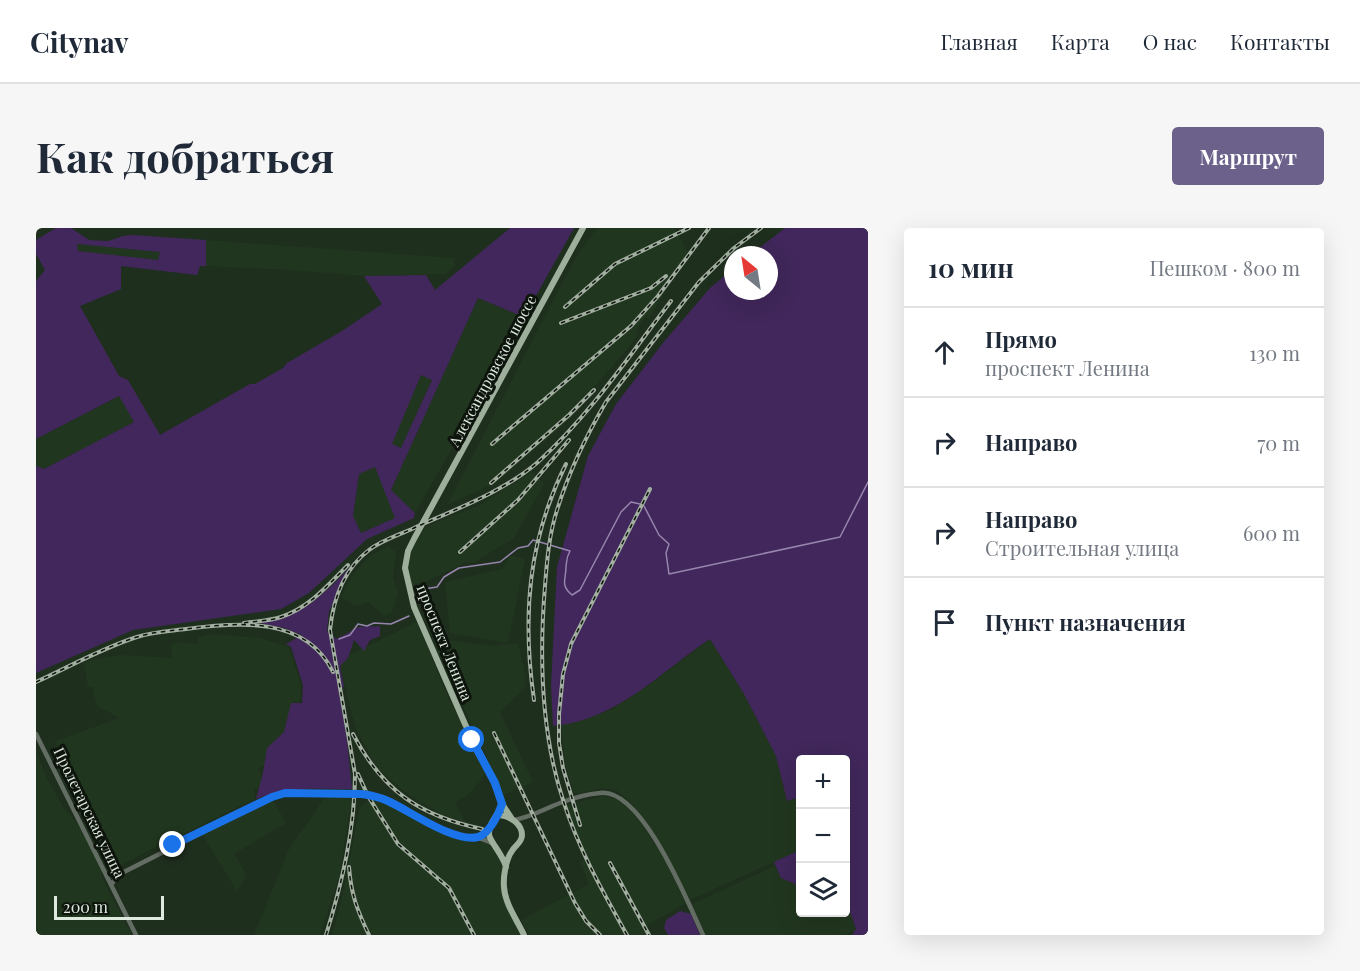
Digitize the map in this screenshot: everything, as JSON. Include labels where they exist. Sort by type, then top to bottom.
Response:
[{"type":"main road","name":"Александровское шоссе","points":[[423,524],[583,228]]},
{"type":"main road","name":"проспект Ленина","points":[[423,524],[405,560],[405,577],[410,594],[456,704],[502,801],[513,819]]},
{"type":"main road","points":[[502,801],[502,807],[490,827],[489,837],[503,858],[506,870]]},
{"type":"main road","points":[[495,818],[503,815],[513,819],[521,831],[522,838],[514,848],[506,870],[504,884],[505,894],[524,935]]},
{"type":"main road","points":[[495,845],[505,850],[514,848]]},
{"type":"street","name":"Пролетарская улица","points":[[36,734],[136,935]]},
{"type":"street","points":[[513,819],[525,818],[559,803],[587,795],[607,792],[623,799],[637,813],[662,851],[703,935]]},
{"type":"street","points":[[111,885],[118,875],[173,845],[272,797],[285,793],[373,796],[386,800],[448,832],[486,840],[495,845]]},
{"type":"street","points":[[521,831],[521,823],[525,818]]},
{"type":"street","points":[[474,838],[482,836],[490,827]]},
{"type":"shaded area","points":[[56,228],[71,228],[89,240],[108,241],[132,235],[206,240],[206,266],[200,266],[197,275],[121,266],[121,289],[80,306],[119,376],[128,380],[160,435],[283,368],[287,363],[342,331],[382,304],[364,276],[426,275],[435,290],[510,228],[574,228],[524,317],[478,298],[391,490],[415,513],[414,518],[367,539],[309,593],[281,609],[133,630],[36,673],[36,466],[44,469],[134,422],[119,396],[36,439],[36,281],[45,270],[36,254],[36,240]],"holes":[[[77,244],[160,252],[158,260],[78,251]],[[421,375],[432,380],[401,448],[392,444]],[[375,467],[395,518],[361,533],[353,516],[359,474]]]},
{"type":"shaded area","points":[[597,228],[674,228],[688,252],[649,318],[646,317],[636,329],[638,334],[629,347],[584,399],[568,413],[572,417],[495,483],[447,505],[577,255]]},
{"type":"shaded area","points":[[785,228],[868,228],[868,935],[852,935],[856,929],[850,912],[850,755],[796,755],[796,798],[787,801],[776,756],[744,694],[710,639],[618,705],[598,715],[553,726],[551,686],[557,567],[588,456],[616,404],[663,343],[710,288],[724,276],[724,300],[778,300],[778,246],[762,246]]},
{"type":"shaded area","points":[[206,240],[454,258],[454,267],[445,274],[364,276],[206,266]]},
{"type":"shaded area","points":[[77,244],[160,252],[158,260],[77,251]]},
{"type":"shaded area","points":[[478,298],[524,317],[499,366],[415,513],[391,490]]},
{"type":"shaded area","points":[[421,375],[432,379],[402,448],[391,444]]},
{"type":"shaded area","points":[[120,396],[134,422],[44,469],[36,466],[36,439]]},
{"type":"shaded area","points":[[375,467],[396,518],[361,533],[353,516],[359,473]]},
{"type":"shaded area","points":[[532,472],[544,484],[514,538],[475,562],[464,563],[412,588],[409,578],[411,552],[425,527],[478,506]]},
{"type":"shaded area","points":[[388,546],[396,552],[393,578],[398,592],[392,613],[385,616],[368,602],[355,606],[341,597],[353,574],[370,556]]},
{"type":"shaded area","points":[[510,556],[525,558],[508,643],[450,633],[445,582],[502,569]]},
{"type":"shaded area","points":[[351,566],[329,611],[327,631],[336,639],[359,627],[380,626],[380,636],[370,640],[364,651],[354,640],[348,658],[340,666],[344,686],[339,693],[352,789],[291,790],[256,799],[267,748],[284,732],[291,703],[302,703],[303,685],[291,647],[286,644],[302,635],[284,628],[259,623],[288,616],[310,604]]},
{"type":"shaded area","points":[[417,622],[448,697],[486,771],[468,795],[455,802],[465,822],[441,814],[409,795],[377,768],[356,729],[348,700],[339,660]]},
{"type":"shaded area","points":[[212,634],[260,638],[289,647],[301,685],[300,702],[294,702],[279,758],[258,769],[266,784],[253,790],[254,799],[110,870],[65,782],[73,777],[55,741],[120,718],[97,706],[92,687],[88,687],[84,663],[123,655],[172,658],[171,645],[177,642],[198,644],[198,637]]},
{"type":"shaded area","points":[[442,639],[492,646],[518,643],[525,675],[525,688],[500,712],[533,782],[504,795],[434,642]]},
{"type":"shaded area","points":[[710,639],[744,694],[776,756],[787,800],[796,798],[796,852],[690,900],[661,844],[630,801],[616,790],[601,788],[575,794],[566,769],[561,725],[611,710],[652,683]]},
{"type":"shaded area","points":[[36,752],[62,805],[81,829],[100,866],[102,878],[132,935],[36,935]]},
{"type":"shaded area","points":[[326,796],[352,796],[339,877],[320,935],[254,935],[289,849]]},
{"type":"shaded area","points":[[602,796],[621,800],[635,814],[665,860],[686,903],[647,925],[652,935],[529,935],[521,920],[589,884],[580,862],[584,860],[562,807]]},
{"type":"shaded area","points":[[372,798],[383,800],[449,837],[486,843],[495,849],[503,868],[503,898],[520,935],[332,935],[360,807]]},
{"type":"shaded area","points":[[273,800],[286,823],[234,854],[247,875],[237,891],[202,834]]},
{"type":"shaded area","points":[[796,852],[796,885],[781,878],[774,862]]},
{"type":"shaded area","points":[[775,866],[781,878],[796,885],[796,917],[850,917],[850,912],[856,929],[845,935],[705,935],[692,904]]},
{"type":"shaded area","points":[[680,911],[691,914],[700,935],[668,935],[664,928],[666,920]]},
{"type":"waterway","points":[[644,506],[659,535],[669,544],[666,553],[669,574],[840,537],[868,482]]},
{"type":"waterway","points":[[417,590],[437,587],[444,577],[459,568],[500,562],[518,548],[528,546],[533,540],[570,551],[564,582],[572,595],[580,590],[621,512],[631,502],[640,504]]},
{"type":"waterway","points":[[339,639],[350,635],[358,624],[367,626],[374,623],[391,624],[409,616]]},
{"type":"railway","points":[[565,307],[615,264],[689,228]]},
{"type":"railway","points":[[492,444],[631,326],[658,296],[709,228]]},
{"type":"railway","points":[[627,935],[577,837],[564,803],[550,751],[542,668],[543,613],[550,538],[554,519],[573,468],[606,402],[699,282],[734,248],[761,228]]},
{"type":"railway","points":[[561,323],[651,288],[666,276]]},
{"type":"railway","points":[[326,935],[347,856],[353,815],[355,774],[330,630],[337,597],[346,576],[360,558],[374,546],[495,491],[538,462],[592,405],[671,301]]},
{"type":"railway","points":[[491,483],[569,415],[594,390]]},
{"type":"railway","points":[[460,552],[518,500],[569,440]]},
{"type":"railway","points":[[534,700],[529,638],[531,579],[543,521],[566,464]]},
{"type":"railway","points":[[580,825],[563,768],[559,743],[563,674],[571,644],[650,489]]},
{"type":"railway","points":[[244,623],[277,618],[300,608],[318,595],[348,565]]},
{"type":"railway","points":[[36,682],[98,652],[137,637],[227,625],[269,627],[288,632],[306,641],[321,654],[333,672]]},
{"type":"railway","points":[[494,733],[575,903],[586,921],[600,935]]},
{"type":"railway","points":[[353,734],[377,771],[406,798],[440,817],[482,829]]},
{"type":"railway","points":[[358,774],[368,796],[398,844],[449,888],[474,935]]},
{"type":"railway","points":[[610,863],[649,935]]},
{"type":"railway","points":[[349,867],[355,902],[369,935]]},
{"type":"route","points":[[173,845],[272,797],[285,793],[373,796],[386,800],[448,832],[474,838],[482,836],[500,811],[502,801],[472,740]]}]
